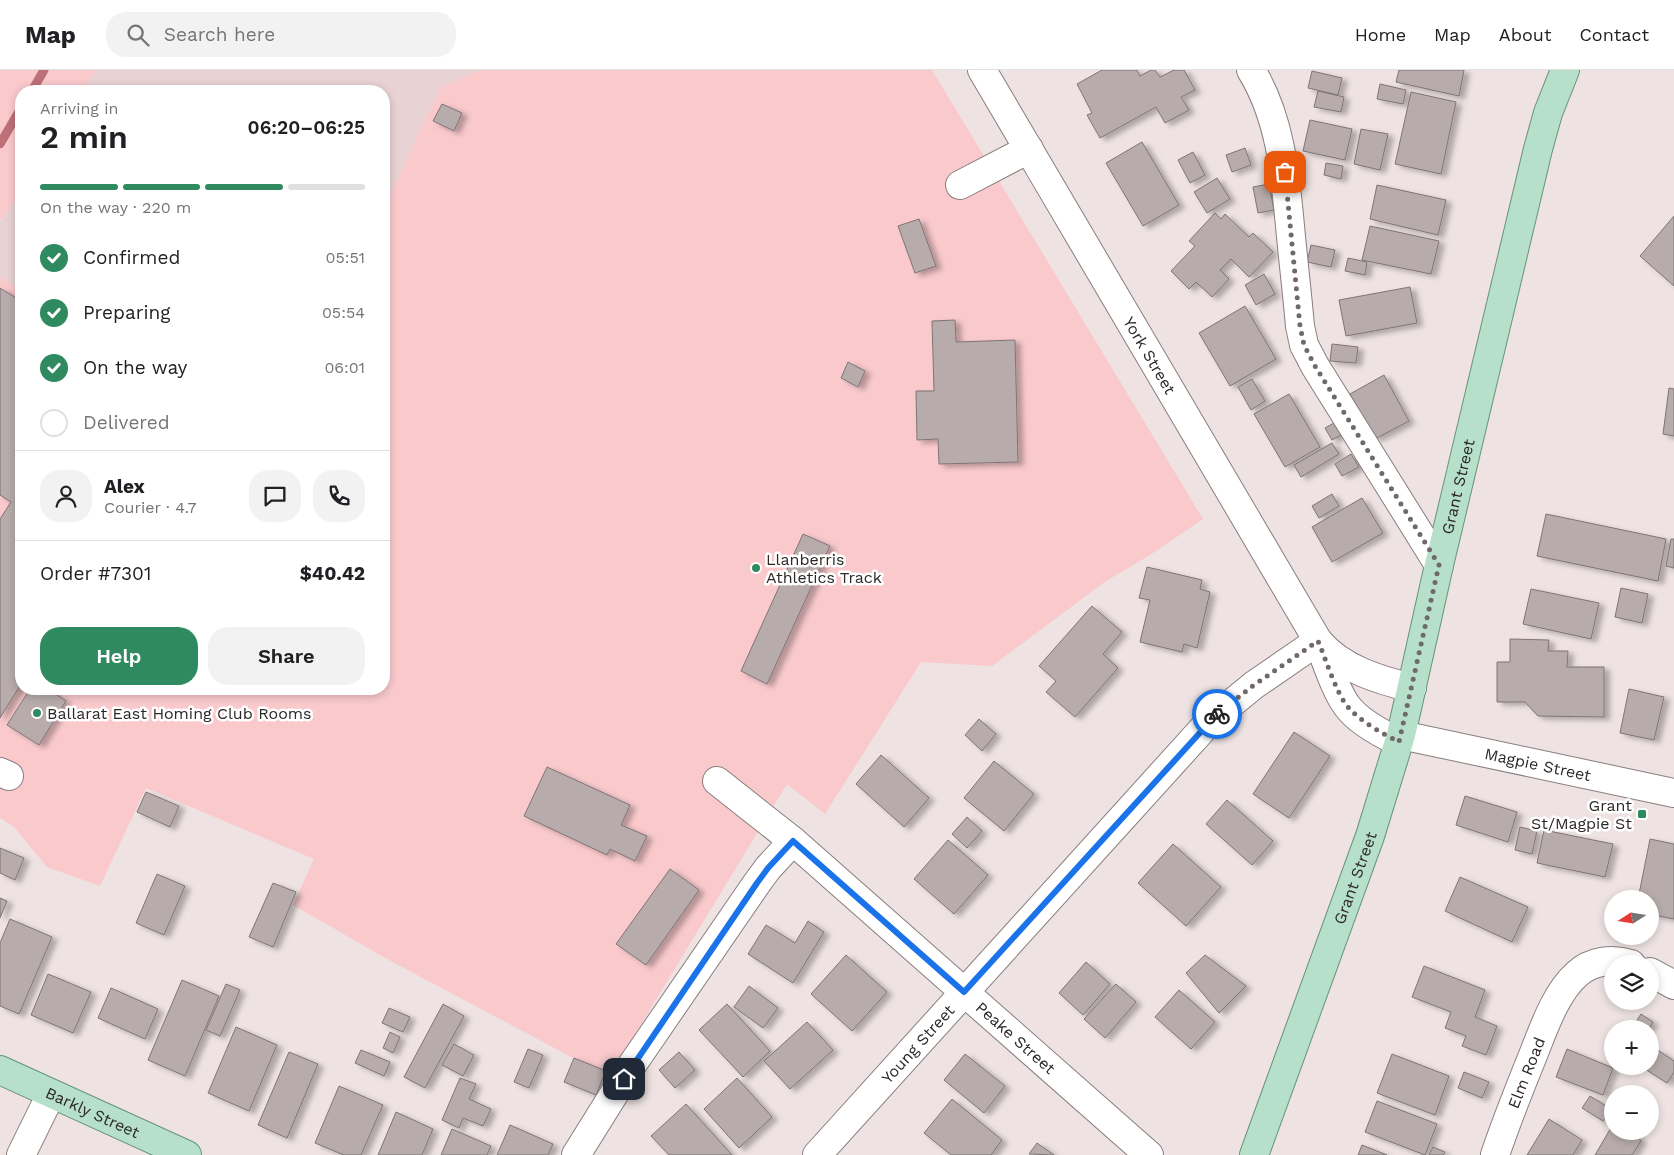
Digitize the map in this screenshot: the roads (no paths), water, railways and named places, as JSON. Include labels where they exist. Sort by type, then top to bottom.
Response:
[{"type":"main road","name":"Grant Street","points":[[1254,1155],[1370,836],[1400,738],[1538,149],[1548,113],[1566,70]]},
{"type":"main road","name":"Barkly Street","points":[[0,1070],[187,1155]]},
{"type":"street","name":"York Street","points":[[982,70],[1318,641],[1346,705],[1354,714],[1380,732],[1400,738]]},
{"type":"street","points":[[1257,73],[1282,154],[1300,326],[1304,345],[1315,366],[1439,565]]},
{"type":"street","points":[[960,185],[1029,149]]},
{"type":"street","name":"York Street","points":[[1318,641],[1330,653],[1370,676],[1412,688]]},
{"type":"street","name":"Young Street","points":[[816,1155],[1210,721],[1254,685],[1318,641]]},
{"type":"street","name":"Magpie Street","points":[[1400,738],[1674,794]]},
{"type":"street","name":"Peake Street","points":[[717,781],[793,841],[1149,1155]]},
{"type":"street","points":[[576,1155],[634,1062],[751,891],[766,870],[793,841]]},
{"type":"street","name":"Elm Road","points":[[1495,1155],[1543,1030],[1561,994],[1571,980],[1590,966],[1604,963]]},
{"type":"street","points":[[1659,977],[1674,985]]},
{"type":"street","points":[[21,1155],[51,1094]]},
{"type":"waterway","points":[[35,85],[44,70]]},
{"type":"waterway","points":[[0,144],[15,118]]},
{"type":"place","name":"Llanberris Athletics Track","points":[[756,568]]},
{"type":"place","name":"Ballarat East Homing Club Rooms","points":[[37,713]]},
{"type":"place","name":"Grant St/Magpie St","points":[[1642,814]]}]
